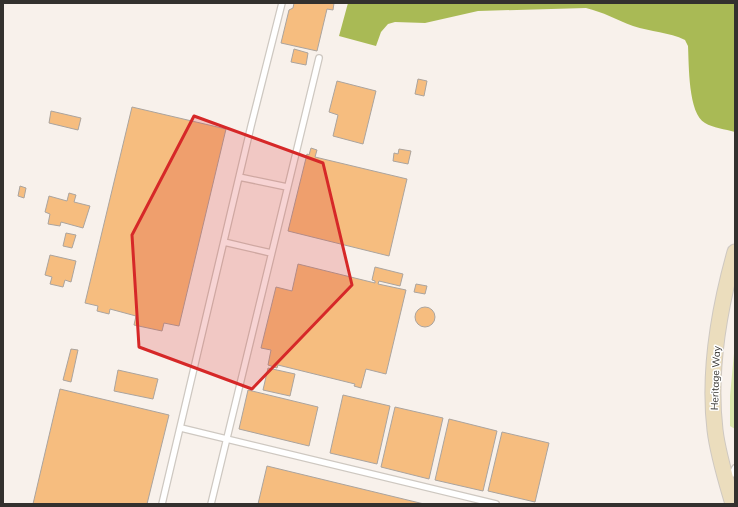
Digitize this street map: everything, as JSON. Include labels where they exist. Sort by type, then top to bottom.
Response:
[{"type":"street","name":"Heritage Way","points":[[733,504],[731,482],[715,430],[714,372],[717,335],[725,287],[735,252]]},
{"type":"lane","points":[[162,504],[239,177],[282,3]]},
{"type":"lane","points":[[211,504],[319,58]]},
{"type":"lane","points":[[239,177],[287,187]]},
{"type":"lane","points":[[224,242],[271,253]]},
{"type":"lane","points":[[181,428],[496,504]]},
{"type":"lane","points":[[731,482],[735,468]]},
{"type":"highlighted area","points":[[194,116],[323,163],[352,285],[252,389],[139,347],[132,235]]},
{"type":"green space","points":[[348,3],[735,3],[735,132],[712,126],[699,118],[695,110],[690,88],[688,46],[685,40],[679,37],[633,26],[586,8],[478,11],[425,23],[395,22],[388,24],[381,32],[376,46],[339,36]]},
{"type":"green space","points":[[735,343],[735,429],[730,426],[730,396]]},
{"type":"building","points":[[294,3],[334,3],[333,10],[327,9],[317,51],[281,43],[289,10],[293,8]]},
{"type":"building","points":[[294,49],[308,53],[306,65],[291,62]]},
{"type":"building","points":[[418,79],[427,81],[424,96],[415,94]]},
{"type":"building","points":[[337,81],[376,91],[363,144],[333,136],[338,115],[329,112]]},
{"type":"building","points":[[132,107],[226,129],[179,326],[164,323],[162,331],[134,325],[136,316],[110,309],[109,314],[97,311],[98,306],[85,303]]},
{"type":"building","points":[[51,111],[81,118],[78,130],[49,123]]},
{"type":"building","points":[[311,148],[317,150],[315,157],[407,179],[389,256],[288,231],[307,154],[309,155]]},
{"type":"building","points":[[399,149],[411,151],[408,164],[393,161],[394,153],[398,154]]},
{"type":"building","points":[[20,186],[26,188],[24,198],[18,196]]},
{"type":"building","points":[[69,193],[76,195],[74,202],[90,206],[83,228],[61,222],[60,226],[48,224],[50,214],[45,212],[49,196],[67,201]]},
{"type":"building","points":[[66,233],[76,235],[72,248],[63,246]]},
{"type":"building","points":[[50,255],[76,261],[71,282],[65,280],[63,287],[50,284],[52,277],[45,275]]},
{"type":"building","points":[[298,264],[375,283],[375,281],[372,280],[375,267],[403,274],[400,286],[379,281],[378,284],[406,290],[386,374],[366,369],[361,388],[354,386],[355,384],[278,365],[277,368],[268,365],[271,350],[261,348],[276,287],[292,291]]},
{"type":"building","points":[[416,284],[427,286],[425,294],[414,292]]},
{"type":"building","points":[[421,307],[429,307],[435,313],[435,321],[429,327],[421,327],[415,321],[415,313]]},
{"type":"building","points":[[71,349],[78,350],[71,382],[63,380]]},
{"type":"building","points":[[268,368],[295,374],[290,396],[263,390]]},
{"type":"building","points":[[118,370],[158,379],[153,399],[114,391]]},
{"type":"building","points":[[60,389],[169,415],[147,504],[33,504]]},
{"type":"building","points":[[248,390],[318,407],[309,446],[239,429]]},
{"type":"building","points":[[343,395],[390,406],[377,464],[330,453]]},
{"type":"building","points":[[395,407],[443,418],[429,479],[381,467]]},
{"type":"building","points":[[449,419],[497,431],[483,491],[435,480]]},
{"type":"building","points":[[502,432],[549,443],[535,502],[488,491]]},
{"type":"building","points":[[267,466],[424,504],[258,504]]}]
